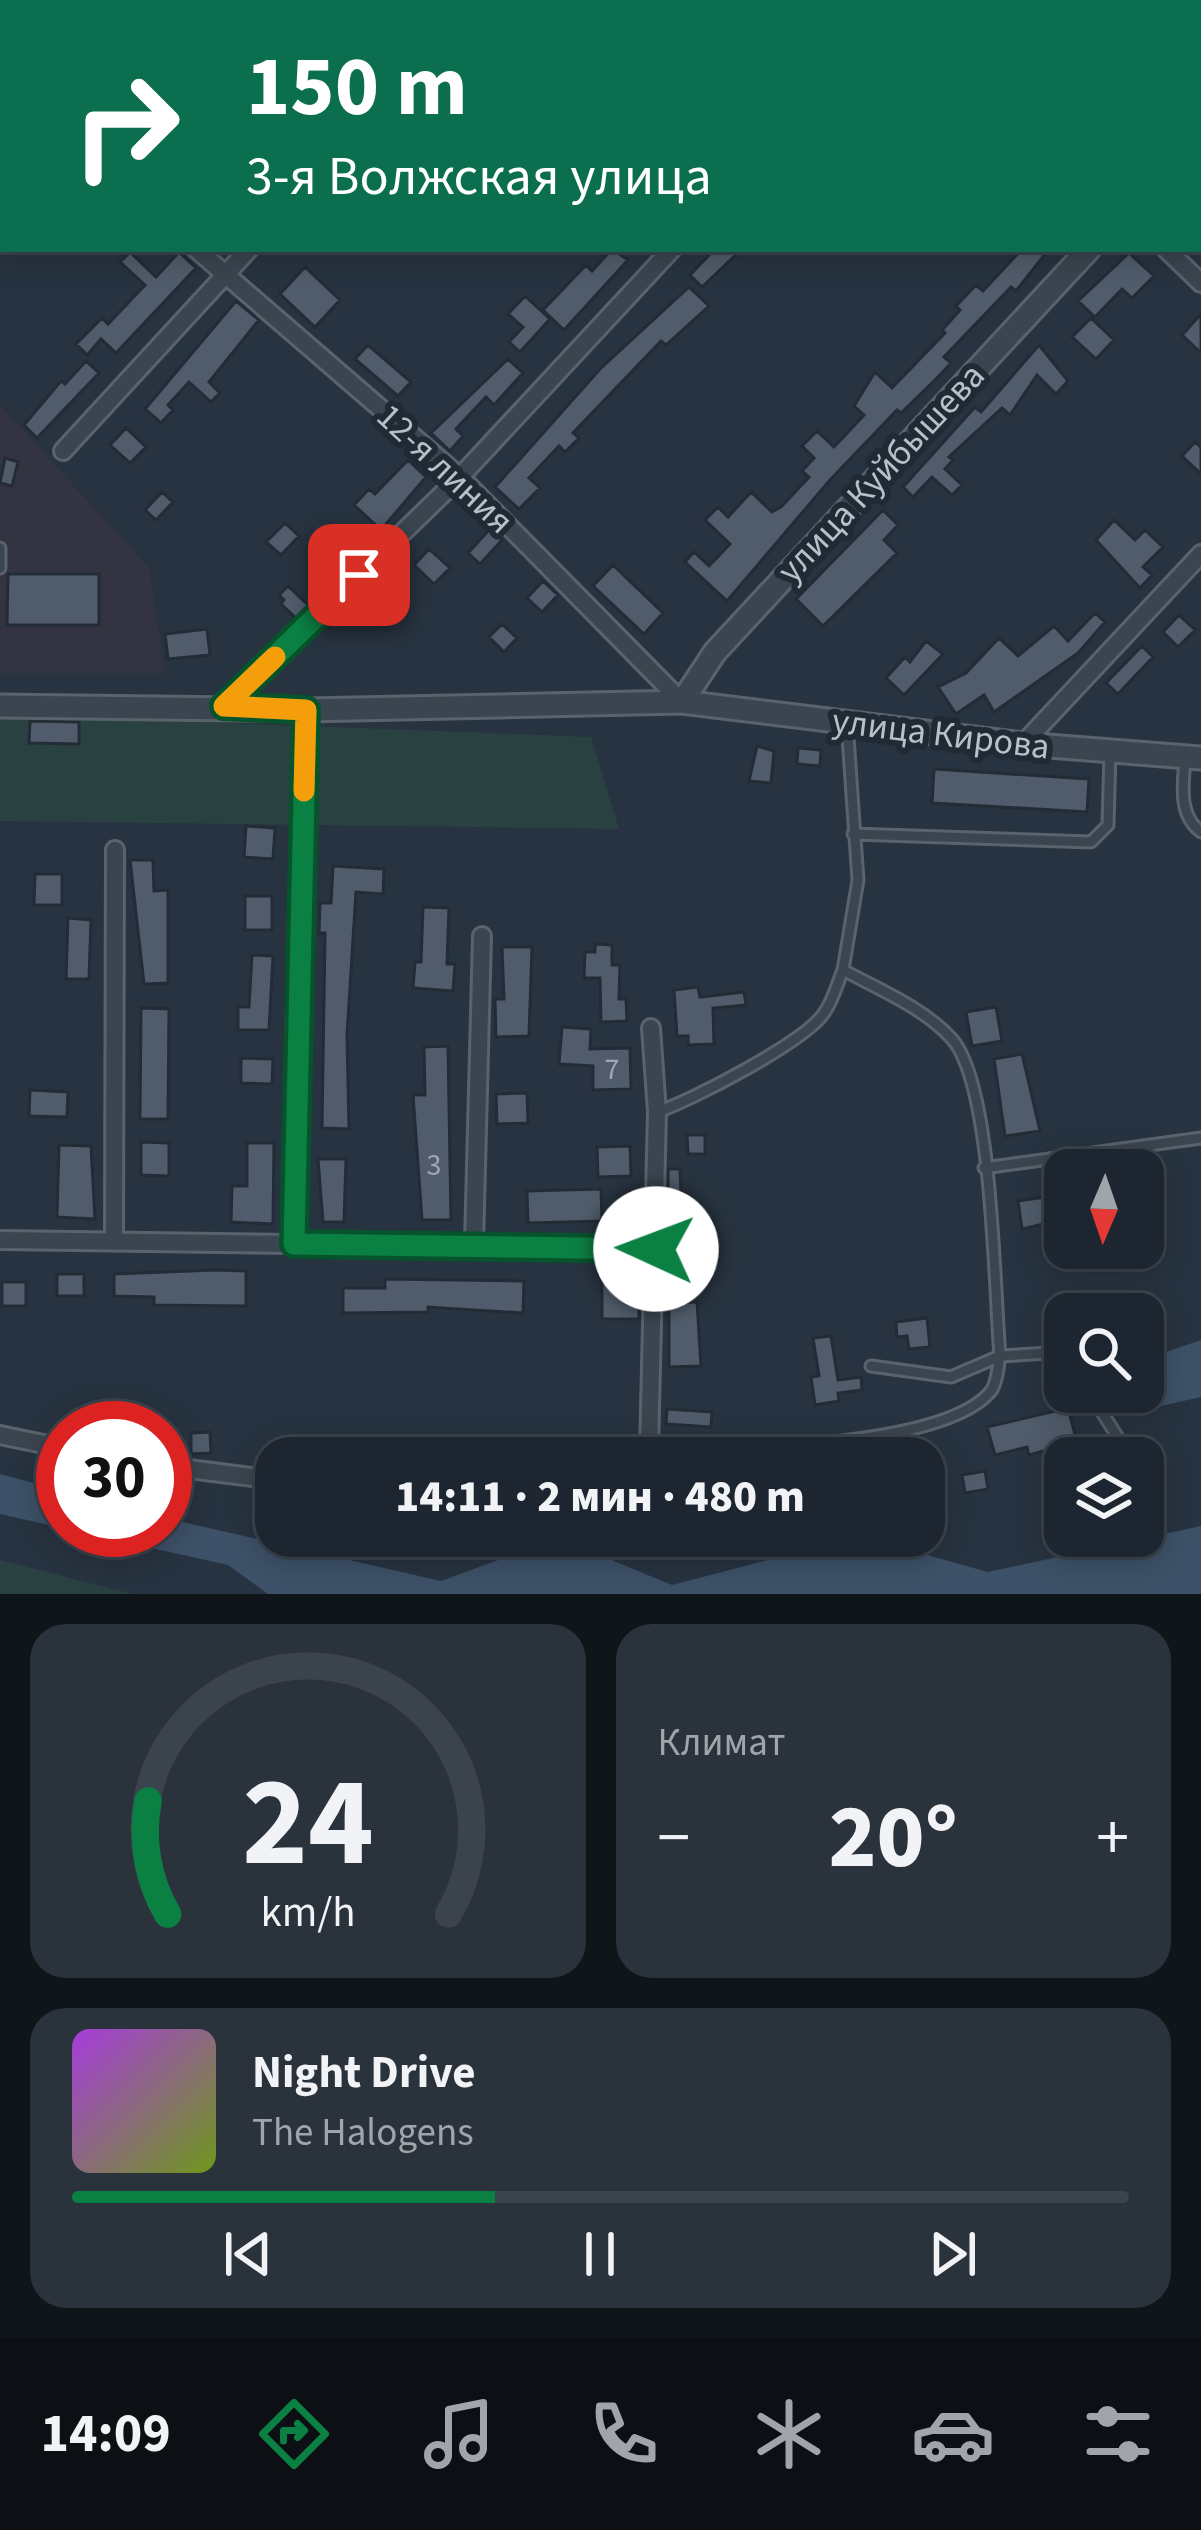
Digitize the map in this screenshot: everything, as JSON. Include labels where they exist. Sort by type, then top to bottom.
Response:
[{"type":"street","name":"12-я линия","points":[[199,252],[460,477],[682,703]]},
{"type":"street","points":[[63,451],[246,252]]},
{"type":"street","points":[[224,706],[460,477],[669,252]]},
{"type":"street","name":"улица Куйбышева","points":[[682,703],[715,652],[1086,252]]},
{"type":"street","points":[[1169,252],[1201,283]]},
{"type":"street","points":[[1023,744],[1201,554]]},
{"type":"street","name":"улица Кирова","points":[[0,706],[306,710],[682,703],[1023,744],[1193,759]]},
{"type":"street","points":[[294,1244],[306,710]]},
{"type":"street","points":[[114,1238],[115,850]]},
{"type":"street","points":[[474,1244],[482,936]]},
{"type":"street","points":[[649,1437],[657,1112],[651,1028]]},
{"type":"street","points":[[0,1240],[656,1249]]},
{"type":"street","points":[[0,1435],[36,1442]]},
{"type":"street","points":[[192,1469],[255,1477]]},
{"type":"lane","points":[[0,548],[0,568]]},
{"type":"lane","points":[[657,1112],[685,1103],[806,1032],[824,1015],[843,970],[858,880],[847,723]]},
{"type":"lane","points":[[853,834],[1091,842],[1108,825],[1110,752]]},
{"type":"lane","points":[[1193,759],[1183,800],[1192,825],[1201,832]]},
{"type":"lane","points":[[836,1437],[965,1413],[994,1389],[1000,1356],[978,1099],[953,1041],[916,1010],[843,970]]},
{"type":"lane","points":[[984,1168],[1201,1138]]},
{"type":"lane","points":[[871,1366],[951,1377],[1000,1356],[1044,1353]]},
{"type":"shaded area","points":[[0,405],[149,568],[165,673],[0,673]]},
{"type":"green space","points":[[0,714],[591,737],[619,829],[0,821]]},
{"type":"green space","points":[[0,1560],[133,1594],[0,1594]]},
{"type":"water","points":[[1201,1340],[1201,1397],[1164,1405],[1164,1353]]},
{"type":"water","points":[[0,1474],[36,1484],[36,1522],[0,1514]]},
{"type":"water","points":[[192,1524],[255,1539],[255,1557],[336,1557],[441,1581],[506,1557],[604,1557],[672,1585],[779,1557],[934,1557],[988,1572],[1057,1557],[1164,1557],[1164,1534],[1201,1526],[1201,1594],[268,1594],[228,1565],[192,1557]]},
{"type":"building","points":[[130,252],[156,277],[179,252],[196,268],[116,353],[101,339],[87,355],[76,344],[102,318],[108,324],[145,285],[120,262]]},
{"type":"building","points":[[609,252],[628,260],[564,330],[543,310],[586,265],[592,271]]},
{"type":"building","points":[[712,252],[739,252],[702,287],[690,275]]},
{"type":"building","points":[[1019,252],[1047,252],[1016,291],[1011,287],[944,357],[951,363],[937,378],[901,413],[897,410],[830,480],[727,601],[685,562],[694,552],[709,566],[730,544],[705,520],[718,507],[728,517],[751,492],[772,512],[781,507],[809,477],[802,471],[814,458],[802,446],[817,431],[834,447],[864,415],[854,406],[875,372],[892,388],[945,333],[942,330],[960,310],[956,306],[976,285],[983,291]]},
{"type":"building","points":[[1129,253],[1154,276],[1132,298],[1122,289],[1095,317],[1078,301]]},
{"type":"building","points":[[305,267],[340,300],[315,327],[280,294]]},
{"type":"building","points":[[689,287],[709,306],[666,345],[661,341],[573,433],[579,438],[565,452],[559,446],[529,478],[540,488],[519,509],[495,487],[600,369]]},
{"type":"building","points":[[525,296],[550,319],[520,352],[509,342],[523,327],[508,314]]},
{"type":"building","points":[[236,301],[259,320],[209,382],[220,393],[211,402],[189,382],[168,405],[173,410],[161,423],[145,409]]},
{"type":"building","points":[[1201,314],[1201,353],[1182,335]]},
{"type":"building","points":[[1091,318],[1114,340],[1096,359],[1072,337]]},
{"type":"building","points":[[368,345],[411,382],[398,396],[355,359]]},
{"type":"building","points":[[1039,345],[1068,381],[1056,394],[1037,375],[1010,415],[1002,408],[949,457],[953,460],[945,469],[962,485],[952,495],[932,477],[913,497],[903,487],[975,407],[981,412]]},
{"type":"building","points":[[508,359],[523,373],[494,405],[486,397],[456,429],[463,436],[450,451],[431,433]]},
{"type":"building","points":[[86,361],[99,373],[37,438],[24,425],[61,381],[65,384]]},
{"type":"building","points":[[126,428],[146,447],[130,463],[110,445]]},
{"type":"building","points":[[1195,442],[1201,447],[1201,474],[1182,456]]},
{"type":"building","points":[[5,458],[18,462],[12,486],[0,483]]},
{"type":"building","points":[[408,460],[426,477],[381,530],[354,505],[369,489],[375,494]]},
{"type":"building","points":[[162,492],[173,502],[156,520],[145,510]]},
{"type":"building","points":[[883,510],[898,525],[884,540],[897,553],[823,626],[796,599]]},
{"type":"building","points":[[1114,520],[1135,540],[1145,530],[1163,547],[1143,567],[1152,575],[1140,588],[1096,540]]},
{"type":"building","points":[[285,523],[299,536],[281,555],[266,542]]},
{"type":"building","points":[[490,529],[502,540],[480,564],[468,553]]},
{"type":"building","points":[[336,540],[354,557],[325,587],[308,571]]},
{"type":"building","points":[[429,549],[450,568],[434,584],[414,565]]},
{"type":"building","points":[[613,565],[663,613],[644,634],[593,586]]},
{"type":"building","points":[[8,574],[99,574],[99,625],[7,625]]},
{"type":"building","points":[[543,581],[558,595],[542,612],[527,598]]},
{"type":"building","points":[[288,586],[308,605],[296,618],[281,604],[284,600],[279,595]]},
{"type":"building","points":[[1095,613],[1105,622],[1078,653],[994,712],[984,695],[956,714],[938,687],[966,673],[999,638],[1018,656],[1054,626],[1068,641]]},
{"type":"building","points":[[1179,615],[1195,630],[1178,647],[1163,632]]},
{"type":"building","points":[[502,624],[517,638],[504,652],[489,637]]},
{"type":"building","points":[[207,629],[210,655],[168,659],[165,634]]},
{"type":"building","points":[[926,641],[943,654],[904,695],[886,678],[905,657],[910,662]]},
{"type":"building","points":[[1142,646],[1153,657],[1118,694],[1106,683]]},
{"type":"building","points":[[30,721],[79,722],[79,744],[29,743]]},
{"type":"building","points":[[757,746],[774,751],[771,783],[749,781]]},
{"type":"building","points":[[798,748],[821,750],[820,766],[797,764]]},
{"type":"building","points":[[934,769],[1089,779],[1087,812],[932,803]]},
{"type":"building","points":[[246,826],[275,828],[273,859],[244,857]]},
{"type":"building","points":[[130,860],[153,860],[154,891],[168,890],[168,983],[144,984]]},
{"type":"building","points":[[333,866],[384,869],[383,894],[356,892],[347,1035],[349,1129],[322,1128],[325,933],[319,933],[320,903],[331,903]]},
{"type":"building","points":[[35,874],[62,874],[62,905],[34,905]]},
{"type":"building","points":[[245,896],[272,896],[272,930],[245,930]]},
{"type":"building","points":[[423,907],[449,908],[447,964],[455,964],[453,991],[413,988],[415,962],[421,962]]},
{"type":"building","points":[[68,918],[91,920],[89,979],[66,979]]},
{"type":"building","points":[[595,944],[612,945],[612,965],[620,965],[619,999],[626,999],[627,1021],[601,1022],[600,978],[584,978],[585,952],[595,952]]},
{"type":"building","points":[[502,947],[532,947],[529,1036],[496,1037],[495,999],[504,999]]},
{"type":"building","points":[[252,955],[273,956],[269,1030],[238,1030],[238,1007],[249,1007]]},
{"type":"building","points":[[698,987],[700,997],[744,992],[746,1005],[713,1008],[714,1044],[688,1045],[688,1036],[677,1036],[674,990]]},
{"type":"building","points":[[996,1007],[1002,1041],[972,1046],[966,1012]]},
{"type":"building","points":[[141,1008],[169,1009],[168,1119],[140,1119]]},
{"type":"building","points":[[562,1027],[591,1029],[590,1049],[630,1048],[631,1089],[593,1090],[593,1066],[559,1064]]},
{"type":"building","points":[[448,1046],[451,1220],[422,1220],[413,1095],[425,1095],[424,1047]]},
{"type":"building","points":[[1022,1054],[1040,1131],[1005,1136],[994,1059]]},
{"type":"building","points":[[241,1058],[273,1059],[272,1084],[241,1083]]},
{"type":"building","points":[[30,1090],[68,1092],[67,1117],[29,1116]]},
{"type":"building","points":[[527,1093],[528,1123],[497,1124],[496,1094]]},
{"type":"building","points":[[687,1135],[705,1135],[705,1154],[688,1154]]},
{"type":"building","points":[[141,1142],[169,1143],[169,1176],[141,1175]]},
{"type":"building","points":[[247,1143],[274,1143],[273,1224],[231,1222],[232,1186],[247,1186]]},
{"type":"building","points":[[59,1145],[91,1146],[95,1219],[57,1217]]},
{"type":"building","points":[[630,1146],[631,1176],[598,1177],[597,1147]]},
{"type":"building","points":[[318,1159],[346,1159],[344,1222],[323,1222]]},
{"type":"building","points":[[668,1169],[680,1169],[681,1193],[668,1193]]},
{"type":"building","points":[[601,1189],[602,1221],[528,1223],[527,1191]]},
{"type":"building","points":[[1044,1197],[1044,1224],[1022,1229],[1018,1201]]},
{"type":"building","points":[[700,1203],[701,1230],[672,1231],[672,1204]]},
{"type":"building","points":[[246,1271],[246,1306],[154,1305],[154,1297],[114,1296],[114,1274]]},
{"type":"building","points":[[57,1274],[84,1274],[84,1296],[57,1296]]},
{"type":"building","points":[[385,1279],[524,1281],[523,1313],[428,1307],[428,1312],[343,1313],[343,1288],[385,1288]]},
{"type":"building","points":[[602,1281],[639,1282],[639,1319],[602,1319]]},
{"type":"building","points":[[2,1282],[26,1282],[26,1306],[2,1306]]},
{"type":"building","points":[[697,1302],[701,1366],[669,1367],[669,1303]]},
{"type":"building","points":[[927,1318],[930,1347],[909,1349],[907,1336],[897,1337],[896,1322]]},
{"type":"building","points":[[831,1336],[838,1380],[861,1377],[862,1390],[838,1393],[839,1401],[815,1405],[811,1377],[819,1376],[813,1338]]},
{"type":"building","points":[[667,1409],[712,1412],[711,1427],[666,1424]]},
{"type":"building","points":[[1047,1413],[1069,1413],[1076,1437],[1044,1437],[1044,1451],[1029,1455],[1027,1447],[995,1455],[987,1427]]},
{"type":"building","points":[[210,1432],[211,1453],[192,1454],[192,1433]]},
{"type":"building","points":[[985,1471],[988,1489],[965,1493],[962,1475]]},
{"type":"slow traffic","points":[[275,657],[224,706],[306,710],[304,791]]},
{"type":"route","points":[[359,575],[224,706],[306,710],[294,1244],[656,1249]]}]
